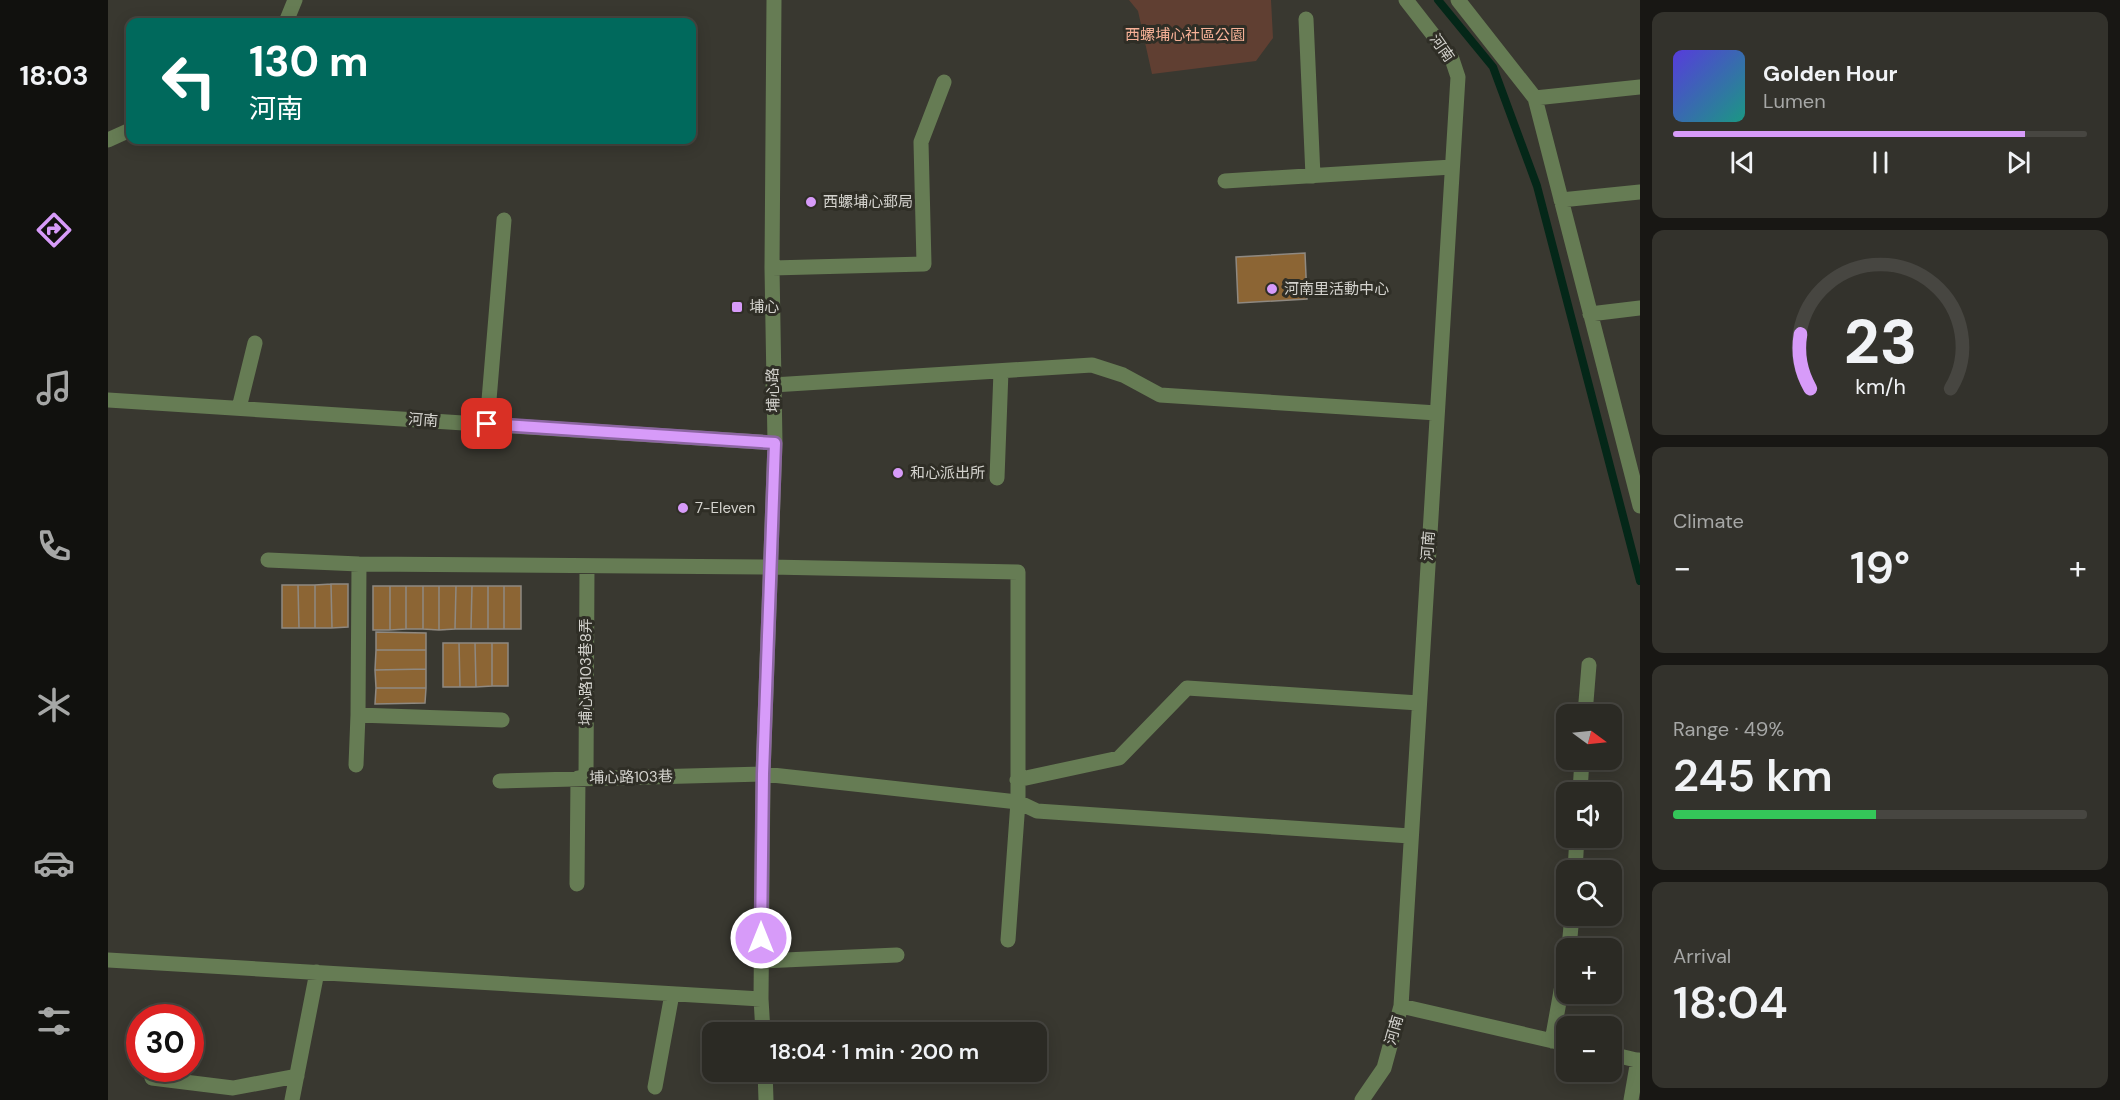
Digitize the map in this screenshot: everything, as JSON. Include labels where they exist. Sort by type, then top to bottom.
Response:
[{"type":"street","points":[[287,18],[296,0]]},
{"type":"street","name":"埔心路","points":[[762,1022],[763,774],[775,443],[772,268],[774,0]]},
{"type":"street","name":"河南","points":[[1362,1100],[1384,1068],[1401,1006],[1458,77],[1452,59],[1406,0]]},
{"type":"street","points":[[1461,1],[1534,98],[1640,506]]},
{"type":"street","points":[[1306,19],[1313,176]]},
{"type":"street","points":[[772,268],[924,264],[921,142],[944,82]]},
{"type":"street","points":[[1534,98],[1640,87]]},
{"type":"street","points":[[108,140],[126,132]]},
{"type":"street","points":[[1226,181],[1452,166]]},
{"type":"street","points":[[1561,200],[1640,192]]},
{"type":"street","points":[[487,424],[504,220]]},
{"type":"street","points":[[1590,314],[1640,308]]},
{"type":"street","points":[[239,408],[255,343]]},
{"type":"street","points":[[773,385],[1092,365],[1123,375],[1160,395],[1437,412]]},
{"type":"street","points":[[997,478],[1002,371]]},
{"type":"street","name":"河南","points":[[108,400],[775,443]]},
{"type":"street","points":[[268,561],[1018,572],[1018,802],[1008,940]]},
{"type":"street","points":[[356,765],[359,564]]},
{"type":"street","name":"埔心路103巷8弄","points":[[577,884],[582,778],[586,567]]},
{"type":"street","points":[[1587,704],[1589,665]]},
{"type":"street","points":[[1017,780],[1119,758],[1187,688],[1419,703]]},
{"type":"street","points":[[358,715],[502,720]]},
{"type":"street","name":"埔心路103巷","points":[[500,781],[763,774],[1018,802],[1037,811],[1410,836]]},
{"type":"street","points":[[761,961],[897,954]]},
{"type":"street","points":[[108,960],[761,999]]},
{"type":"street","points":[[292,1100],[317,972]]},
{"type":"street","points":[[655,1087],[672,994]]},
{"type":"street","points":[[1401,1006],[1556,1041]]},
{"type":"street","points":[[1622,1056],[1639,1060],[1631,1100]]},
{"type":"street","points":[[184,1082],[233,1088],[297,1076]]},
{"type":"street","points":[[765,1082],[766,1100]]},
{"type":"green space","name":"西螺埔心社區公園","points":[[1129,0],[1271,0],[1273,38],[1256,61],[1152,74],[1138,11]]},
{"type":"building","name":"河南里活動中心","points":[[1305,253],[1307,299],[1238,303],[1236,257]]},
{"type":"building","points":[[331,584],[348,584],[348,627],[332,628]]},
{"type":"building","points":[[331,584],[332,628],[315,628],[315,585]]},
{"type":"building","points":[[282,585],[298,585],[299,628],[282,628]]},
{"type":"building","points":[[298,585],[315,585],[315,628],[299,628]]},
{"type":"building","points":[[373,586],[390,586],[390,630],[373,630]]},
{"type":"building","points":[[390,586],[406,586],[406,629],[390,630]]},
{"type":"building","points":[[406,586],[423,586],[423,629],[406,629]]},
{"type":"building","points":[[423,586],[439,586],[439,630],[423,629]]},
{"type":"building","points":[[439,586],[456,586],[455,629],[439,630]]},
{"type":"building","points":[[456,586],[472,586],[471,629],[455,629]]},
{"type":"building","points":[[472,586],[488,586],[488,629],[471,629]]},
{"type":"building","points":[[488,586],[504,586],[504,629],[488,629]]},
{"type":"building","points":[[504,586],[521,586],[521,629],[504,629]]},
{"type":"building","points":[[376,632],[426,633],[426,650],[376,650]]},
{"type":"building","points":[[443,643],[459,643],[460,687],[443,687]]},
{"type":"building","points":[[459,643],[475,643],[476,687],[460,687]]},
{"type":"building","points":[[475,643],[492,643],[492,686],[476,687]]},
{"type":"building","points":[[492,643],[508,643],[508,686],[492,686]]},
{"type":"building","points":[[376,650],[426,650],[426,669],[375,670]]},
{"type":"building","points":[[426,669],[426,688],[376,688],[375,670]]},
{"type":"building","points":[[376,688],[426,688],[425,703],[375,704]]},
{"type":"waterway","points":[[1438,0],[1493,67],[1537,186],[1640,581]]},
{"type":"place","name":"西螺埔心郵局","points":[[811,202]]},
{"type":"place","name":"河南里活動中心","points":[[1272,289]]},
{"type":"place","name":"埔心","points":[[737,307]]},
{"type":"place","name":"和心派出所","points":[[898,473]]},
{"type":"place","name":"7-Eleven","points":[[683,508]]},
{"type":"route","points":[[487,424],[775,443],[763,774],[761,938]]}]
